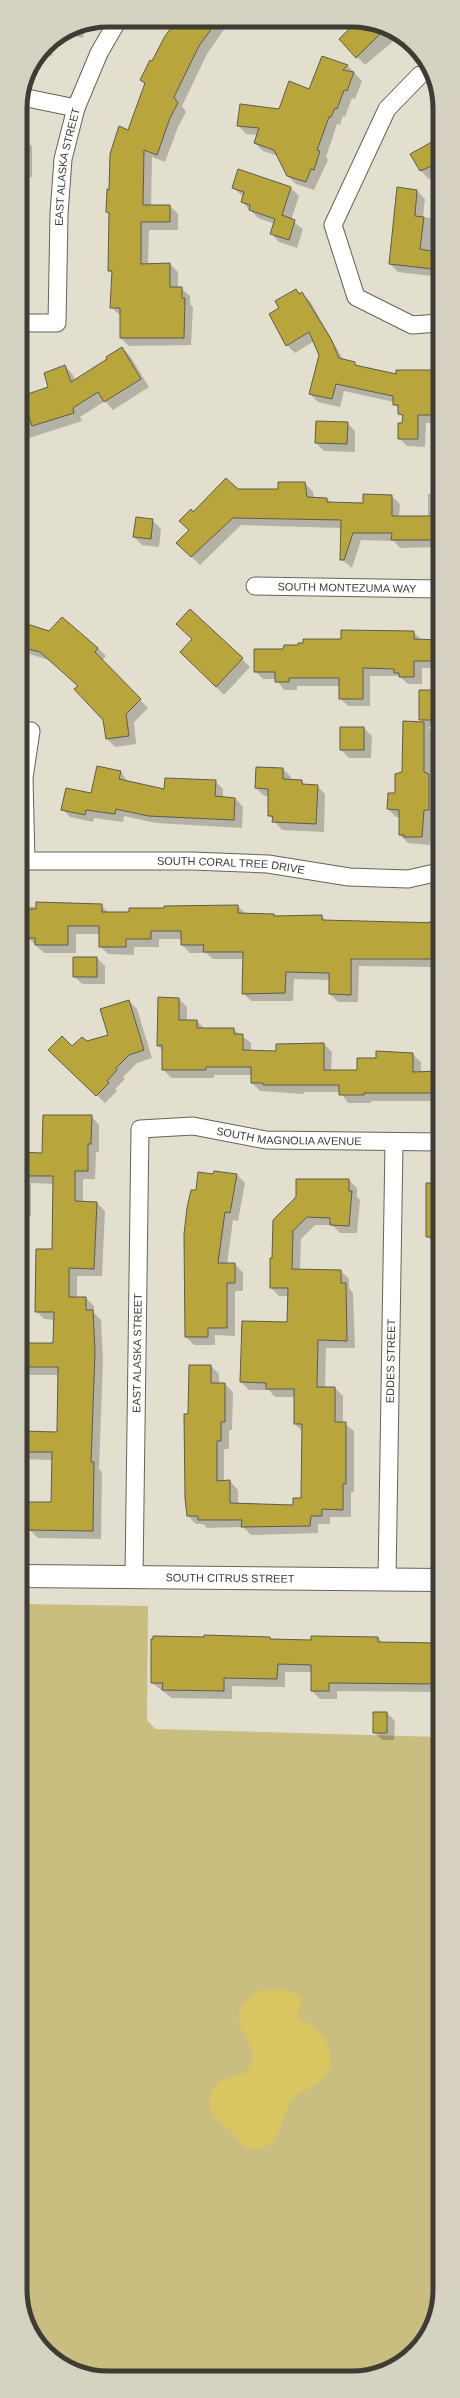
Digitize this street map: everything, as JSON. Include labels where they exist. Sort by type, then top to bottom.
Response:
[{"type":"street","name":"EAST ALASKA STREET","points":[[27,323],[57,323],[59,214],[63,159],[76,108],[99,53],[114,27]]},
{"type":"street","points":[[420,75],[387,109],[333,225],[356,298],[412,325],[433,323]]},
{"type":"street","points":[[28,98],[76,108]]},
{"type":"street","name":"SOUTH MONTEZUMA WAY","points":[[255,586],[433,589]]},
{"type":"street","points":[[27,758],[31,732]]},
{"type":"street","name":"SOUTH CORAL TREE DRIVE","points":[[27,861],[268,864],[349,877],[401,879],[433,873]]},
{"type":"street","name":"SOUTH MAGNOLIA AVENUE","points":[[140,1129],[193,1126],[266,1140],[394,1143],[433,1142]]},
{"type":"street","name":"EAST ALASKA STREET","points":[[134,1577],[140,1129]]},
{"type":"street","name":"EDDES STREET","points":[[387,1580],[394,1143]]},
{"type":"street","name":"SOUTH CITRUS STREET","points":[[27,1576],[433,1580]]},
{"type":"shaded area","points":[[27,1604],[148,1606],[147,1720],[155,1729],[433,1737],[433,2290],[429,2316],[419,2335],[405,2351],[383,2365],[352,2371],[103,2371],[82,2367],[63,2357],[44,2339],[33,2321],[27,2290]]},
{"type":"shaded area","points":[[267,1989],[287,1990],[296,1993],[299,1996],[302,2000],[298,2010],[299,2017],[325,2038],[330,2052],[330,2067],[328,2072],[321,2080],[294,2097],[286,2110],[280,2129],[274,2140],[262,2148],[252,2150],[244,2146],[216,2117],[210,2108],[209,2103],[213,2088],[218,2083],[241,2075],[250,2067],[253,2060],[253,2054],[251,2047],[241,2029],[239,2016],[243,2007],[253,1993]]},
{"type":"building","points":[[172,27],[213,27],[199,46],[174,97],[178,103],[170,118],[157,155],[144,150],[143,205],[170,205],[170,222],[141,222],[141,264],[170,263],[170,287],[182,287],[182,298],[185,298],[184,338],[120,338],[120,308],[110,308],[112,271],[108,271],[109,213],[106,212],[107,189],[109,190],[110,154],[119,126],[128,130],[145,83],[140,80]]},
{"type":"building","points":[[347,27],[362,28],[381,33],[356,58],[339,39],[349,29]]},
{"type":"building","points":[[322,56],[348,65],[343,70],[354,72],[347,91],[344,90],[337,109],[335,108],[331,117],[329,117],[317,150],[320,151],[314,170],[311,169],[306,182],[287,176],[274,150],[254,143],[259,128],[237,126],[240,104],[279,109],[289,81],[309,89]]},
{"type":"building","points":[[433,141],[433,166],[420,171],[410,154]]},
{"type":"building","points":[[238,169],[291,187],[282,215],[295,220],[289,240],[270,234],[275,219],[249,210],[250,205],[241,202],[244,192],[232,188]]},
{"type":"building","points":[[397,187],[417,190],[415,216],[424,217],[420,249],[433,252],[433,269],[389,264]]},
{"type":"building","points":[[296,289],[299,294],[302,292],[331,339],[339,358],[355,362],[355,365],[396,374],[396,370],[433,370],[433,415],[418,415],[418,439],[398,439],[398,423],[402,423],[403,415],[398,414],[398,405],[393,405],[393,396],[336,384],[332,399],[309,394],[319,355],[309,332],[286,346],[269,314],[279,308],[275,301]]},
{"type":"building","points":[[122,347],[141,379],[104,402],[98,392],[73,408],[74,413],[32,426],[27,411],[27,394],[48,387],[44,373],[65,365],[71,382],[107,359],[106,357]]},
{"type":"building","points":[[316,421],[348,422],[347,444],[315,443]]},
{"type":"building","points":[[226,478],[238,489],[278,489],[278,482],[305,482],[307,497],[327,498],[327,502],[363,503],[363,494],[392,495],[392,516],[433,516],[433,540],[391,540],[392,533],[353,533],[344,560],[340,560],[341,520],[233,518],[191,557],[176,543],[189,530],[179,521],[191,509],[193,512]]},
{"type":"building","points":[[136,517],[153,519],[151,539],[133,537]]},
{"type":"building","points":[[190,609],[243,658],[216,687],[180,652],[192,639],[176,624]]},
{"type":"building","points":[[62,617],[98,648],[95,652],[141,699],[126,714],[129,736],[106,739],[103,720],[74,689],[78,686],[40,652],[27,649],[27,624],[49,631]]},
{"type":"building","points":[[341,630],[414,631],[414,639],[433,640],[433,661],[414,661],[414,677],[399,677],[399,673],[394,673],[394,669],[363,668],[363,699],[339,699],[339,678],[289,678],[289,682],[275,682],[275,672],[254,672],[254,649],[283,649],[284,645],[298,645],[298,643],[303,643],[303,639],[341,639]]},
{"type":"building","points":[[419,690],[433,690],[433,720],[419,720]]},
{"type":"building","points":[[403,721],[424,722],[424,772],[429,774],[429,810],[424,810],[422,837],[404,837],[404,835],[399,835],[399,810],[387,809],[388,793],[395,793],[395,774],[402,772]]},
{"type":"building","points":[[340,727],[364,727],[364,750],[340,750]]},
{"type":"building","points":[[97,766],[121,771],[119,779],[164,789],[165,778],[216,780],[215,796],[235,798],[234,820],[148,816],[116,809],[115,814],[86,810],[85,815],[61,810],[66,788],[91,793]]},
{"type":"building","points":[[256,767],[283,768],[283,779],[302,780],[302,784],[318,785],[316,824],[272,822],[273,816],[268,816],[268,789],[255,788]]},
{"type":"building","points":[[36,902],[102,904],[102,912],[129,912],[129,908],[164,908],[164,906],[238,905],[238,913],[274,914],[274,916],[322,915],[322,920],[433,923],[433,959],[351,959],[351,995],[329,994],[329,973],[286,972],[285,993],[242,994],[243,952],[203,952],[204,945],[181,945],[181,931],[151,931],[151,939],[126,939],[126,947],[99,947],[99,926],[68,926],[68,945],[35,945],[35,938],[27,938],[27,909],[36,909]]},
{"type":"building","points":[[73,957],[97,957],[97,977],[73,977]]},
{"type":"building","points":[[158,997],[179,998],[179,1020],[197,1020],[197,1028],[234,1028],[234,1034],[243,1034],[243,1050],[276,1051],[276,1044],[324,1043],[324,1070],[357,1070],[357,1058],[376,1058],[376,1051],[413,1053],[413,1072],[433,1071],[433,1093],[364,1093],[364,1095],[339,1095],[339,1085],[263,1085],[263,1083],[251,1083],[251,1067],[206,1067],[206,1070],[162,1070],[162,1045],[157,1046]]},
{"type":"building","points":[[129,1000],[144,1050],[129,1055],[116,1068],[117,1070],[107,1081],[109,1083],[96,1096],[48,1050],[62,1036],[72,1046],[82,1037],[87,1041],[108,1035],[100,1009]]},
{"type":"building","points":[[43,1115],[92,1115],[91,1144],[88,1144],[88,1171],[75,1171],[75,1201],[97,1202],[94,1269],[69,1268],[69,1297],[86,1297],[86,1310],[93,1310],[95,1352],[91,1462],[94,1462],[93,1531],[28,1530],[29,1523],[27,1523],[27,1502],[51,1502],[52,1452],[27,1452],[27,1431],[57,1432],[58,1367],[27,1367],[27,1343],[53,1343],[54,1312],[35,1312],[36,1249],[52,1249],[53,1176],[27,1176],[27,1152],[42,1153]]},
{"type":"building","points":[[214,1171],[237,1174],[230,1213],[225,1212],[218,1263],[235,1263],[235,1283],[227,1283],[227,1328],[208,1328],[208,1337],[185,1337],[184,1234],[187,1208],[191,1190],[196,1190],[198,1172],[213,1174]]},
{"type":"building","points":[[296,1179],[349,1179],[349,1191],[352,1191],[349,1226],[330,1225],[330,1218],[307,1217],[293,1231],[292,1269],[341,1270],[341,1283],[346,1283],[347,1341],[318,1340],[317,1387],[335,1387],[335,1422],[346,1422],[346,1484],[343,1484],[343,1510],[322,1509],[322,1516],[311,1516],[310,1526],[241,1527],[242,1520],[198,1520],[198,1516],[187,1516],[185,1498],[184,1414],[188,1414],[189,1365],[211,1365],[211,1383],[225,1383],[225,1422],[221,1422],[221,1441],[217,1441],[217,1481],[230,1480],[230,1503],[293,1505],[293,1498],[301,1498],[302,1424],[294,1424],[294,1389],[266,1389],[266,1383],[240,1382],[242,1321],[287,1322],[288,1288],[270,1288],[270,1258],[272,1258],[273,1220],[296,1197]]},
{"type":"building","points":[[426,1183],[433,1183],[433,1237],[426,1237]]},
{"type":"building","points":[[204,1635],[311,1640],[311,1636],[378,1637],[378,1642],[433,1643],[433,1684],[329,1683],[329,1691],[311,1691],[311,1665],[278,1664],[277,1679],[224,1678],[224,1691],[162,1690],[163,1683],[151,1683],[151,1639],[153,1639],[153,1636],[204,1637]]},
{"type":"building","points":[[373,1712],[387,1712],[387,1733],[373,1733]]}]
